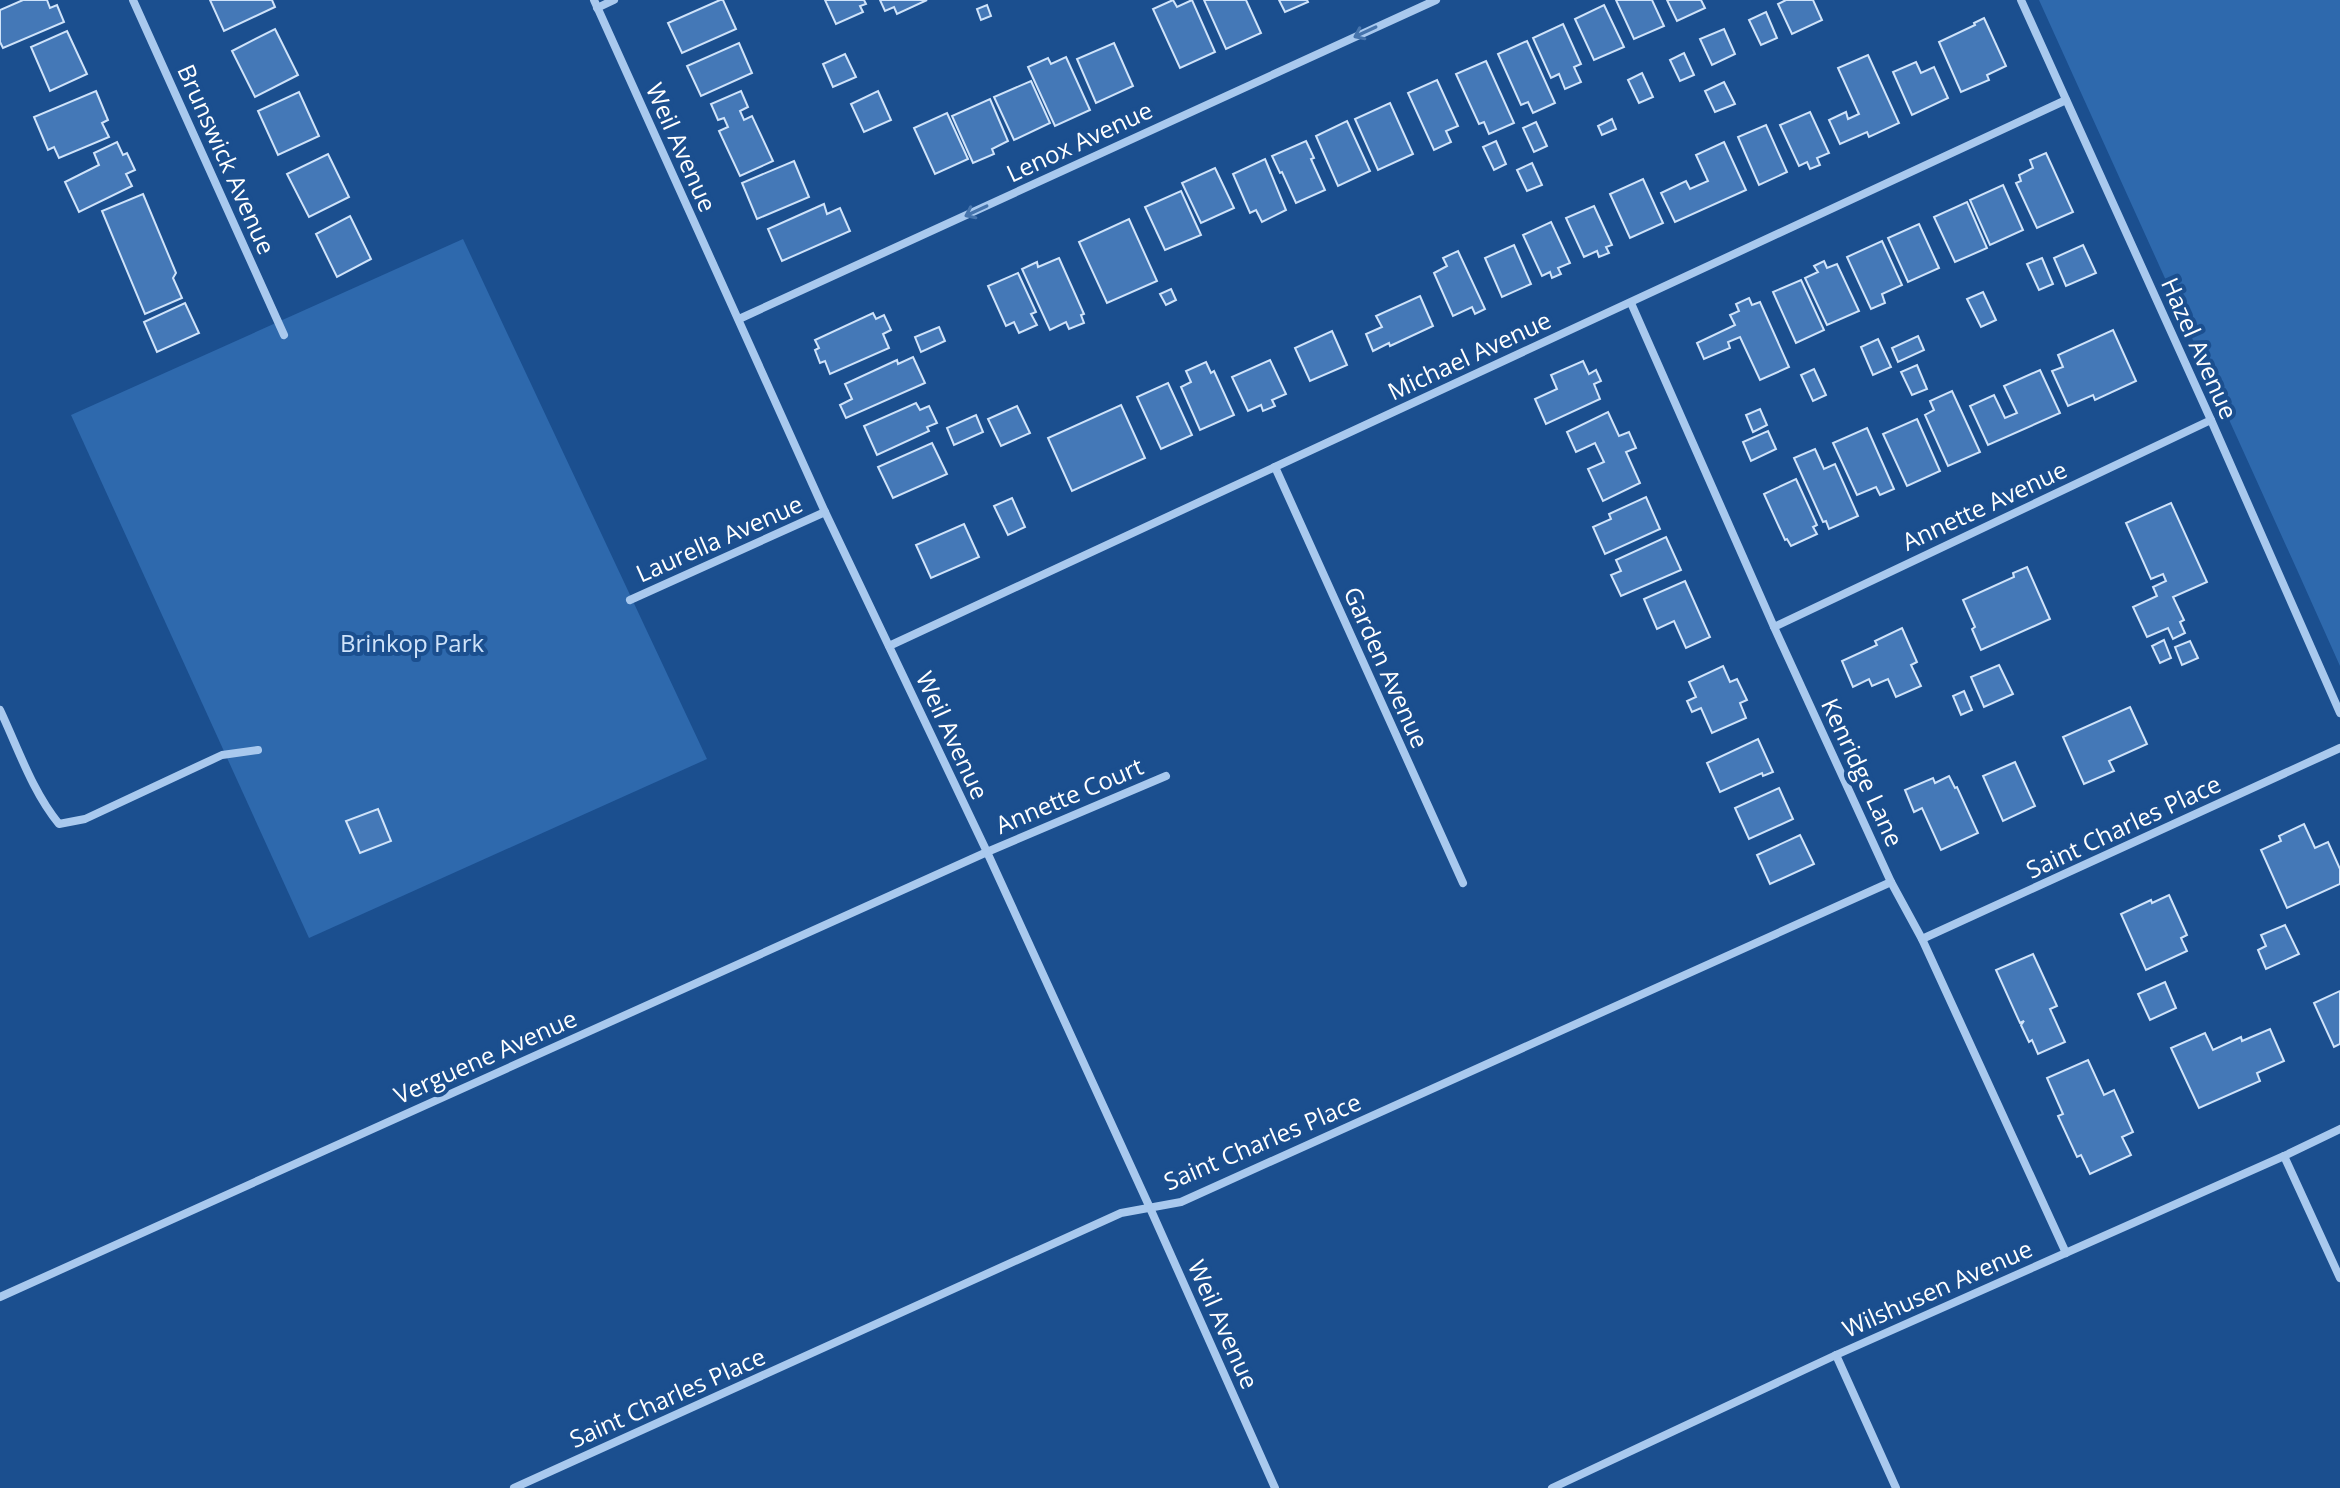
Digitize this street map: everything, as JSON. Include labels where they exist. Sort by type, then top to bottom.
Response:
[{"type":"street","name":"Brunswick Avenue","points":[[133,0],[284,335]]},
{"type":"street","points":[[595,4],[614,0]]},
{"type":"street","name":"Lenox Avenue","points":[[739,319],[1436,0]]},
{"type":"street","name":"Hazel Avenue","points":[[2021,0],[2340,713]]},
{"type":"street","name":"Weil Avenue","points":[[595,4],[825,512],[987,852],[1275,1488]]},
{"type":"street","name":"Michael Avenue","points":[[889,646],[2066,100]]},
{"type":"street","name":"Kenridge Lane","points":[[1631,303],[1774,627],[2066,1253]]},
{"type":"street","name":"Annette Avenue","points":[[1774,627],[2211,420]]},
{"type":"street","name":"Garden Avenue","points":[[1275,467],[1463,883]]},
{"type":"street","name":"Laurella Avenue","points":[[630,600],[825,512]]},
{"type":"street","points":[[0,710],[39,794],[59,824],[85,819],[222,755],[258,750]]},
{"type":"street","name":"Saint Charles Place","points":[[1922,939],[2340,748]]},
{"type":"street","name":"Annette Court","points":[[987,852],[1166,776]]},
{"type":"street","name":"Verguene Avenue","points":[[0,1297],[987,852]]},
{"type":"street","name":"Saint Charles Place","points":[[514,1488],[1121,1213],[1181,1202],[1891,882]]},
{"type":"street","name":"Wilshusen Avenue","points":[[1552,1488],[1836,1355],[2340,1129]]},
{"type":"street","points":[[2284,1156],[2340,1278]]},
{"type":"street","points":[[1836,1355],[1896,1488]]},
{"type":"green space","points":[[2039,0],[2340,0],[2340,666],[2298,572]]},
{"type":"green space","name":"Brinkop Park","points":[[463,239],[707,759],[309,938],[71,415]]},
{"type":"building","points":[[23,0],[47,0],[50,8],[57,5],[64,22],[3,48],[0,42],[0,10]]},
{"type":"building","points":[[210,0],[272,0],[275,7],[224,31]]},
{"type":"building","points":[[723,0],[736,29],[682,53],[668,23]]},
{"type":"building","points":[[825,0],[864,0],[866,4],[860,6],[863,12],[836,24]]},
{"type":"building","points":[[880,0],[927,0],[897,14],[894,7],[885,11]]},
{"type":"building","points":[[1173,0],[1177,7],[1192,0],[1215,52],[1180,68],[1153,9]]},
{"type":"building","points":[[1204,0],[1246,0],[1261,33],[1226,49]]},
{"type":"building","points":[[1279,0],[1307,0],[1308,2],[1285,12]]},
{"type":"building","points":[[1616,0],[1652,0],[1664,26],[1634,39]]},
{"type":"building","points":[[1667,0],[1701,0],[1705,8],[1677,21]]},
{"type":"building","points":[[1786,0],[1813,0],[1822,20],[1792,34],[1778,4]]},
{"type":"building","points":[[987,5],[991,16],[981,20],[977,9]]},
{"type":"building","points":[[1604,5],[1624,47],[1594,60],[1575,19]]},
{"type":"building","points":[[1766,12],[1777,38],[1761,45],[1749,20]]},
{"type":"building","points":[[1984,18],[2006,66],[1987,75],[1989,80],[1961,92],[1939,42]]},
{"type":"building","points":[[1563,24],[1581,64],[1574,67],[1581,82],[1565,89],[1559,74],[1551,78],[1533,38]]},
{"type":"building","points":[[275,29],[298,75],[255,97],[232,51]]},
{"type":"building","points":[[1724,29],[1735,54],[1712,65],[1700,39]]},
{"type":"building","points":[[67,31],[87,74],[50,91],[31,47]]},
{"type":"building","points":[[1527,41],[1555,103],[1533,113],[1528,102],[1521,105],[1498,54]]},
{"type":"building","points":[[739,43],[752,73],[701,96],[687,66]]},
{"type":"building","points":[[1114,43],[1133,86],[1096,103],[1077,59]]},
{"type":"building","points":[[1684,53],[1694,75],[1680,81],[1670,60]]},
{"type":"building","points":[[845,54],[856,77],[833,87],[823,64]]},
{"type":"building","points":[[1868,55],[1899,123],[1869,137],[1867,132],[1840,144],[1829,120],[1846,112],[1848,119],[1859,114],[1838,68]]},
{"type":"building","points":[[1066,57],[1090,110],[1055,126],[1028,67],[1048,58],[1051,64]]},
{"type":"building","points":[[1486,61],[1514,123],[1489,134],[1484,122],[1479,124],[1456,74]]},
{"type":"building","points":[[1916,62],[1921,73],[1934,67],[1948,98],[1912,115],[1893,72]]},
{"type":"building","points":[[1642,73],[1653,97],[1639,103],[1628,80]]},
{"type":"building","points":[[1437,80],[1458,126],[1446,131],[1451,142],[1434,150],[1408,93]]},
{"type":"building","points":[[1031,81],[1050,123],[1014,140],[994,97]]},
{"type":"building","points":[[1724,82],[1735,104],[1715,112],[1705,91]]},
{"type":"building","points":[[96,91],[108,120],[102,123],[109,137],[59,158],[54,147],[48,150],[34,117]]},
{"type":"building","points":[[741,91],[748,107],[740,111],[744,120],[752,116],[773,161],[740,176],[719,131],[728,127],[724,118],[718,120],[711,104]]},
{"type":"building","points":[[878,91],[891,120],[864,132],[851,104]]},
{"type":"building","points":[[299,92],[319,136],[278,155],[258,111]]},
{"type":"building","points":[[990,99],[1008,141],[992,149],[994,154],[973,163],[952,116]]},
{"type":"building","points":[[1390,103],[1413,154],[1378,170],[1355,119]]},
{"type":"building","points":[[1810,112],[1829,153],[1817,158],[1820,165],[1810,169],[1807,162],[1799,166],[1780,125]]},
{"type":"building","points":[[947,113],[968,159],[935,174],[914,128]]},
{"type":"building","points":[[1612,119],[1616,129],[1602,135],[1598,126]]},
{"type":"building","points":[[1347,121],[1370,171],[1338,186],[1316,136]]},
{"type":"building","points":[[1536,122],[1547,146],[1534,152],[1523,128]]},
{"type":"building","points":[[1766,125],[1787,172],[1759,185],[1738,137]]},
{"type":"building","points":[[1306,141],[1325,190],[1296,203],[1272,156]]},
{"type":"building","points":[[1496,141],[1506,164],[1494,170],[1483,147]]},
{"type":"building","points":[[117,142],[123,155],[127,153],[135,170],[126,174],[132,186],[79,212],[65,182],[99,165],[94,153]]},
{"type":"building","points":[[1724,142],[1746,190],[1675,222],[1661,193],[1686,181],[1690,189],[1708,181],[1696,155]]},
{"type":"building","points":[[2046,153],[2073,212],[2037,228],[2016,183],[2021,181],[2019,175],[2033,168],[2030,160]]},
{"type":"building","points":[[328,154],[349,197],[309,217],[287,174]]},
{"type":"building","points":[[1265,159],[1286,210],[1262,222],[1256,210],[1250,213],[1233,174]]},
{"type":"building","points":[[794,161],[809,197],[757,219],[742,183]]},
{"type":"building","points":[[1532,163],[1542,185],[1527,191],[1517,170]]},
{"type":"building","points":[[1215,168],[1234,208],[1201,223],[1182,183]]},
{"type":"building","points":[[1643,179],[1663,223],[1630,238],[1610,194]]},
{"type":"building","points":[[2003,185],[2023,230],[1990,245],[1970,200]]},
{"type":"building","points":[[1181,191],[1201,235],[1165,250],[1145,207]]},
{"type":"building","points":[[143,194],[176,273],[173,278],[182,298],[145,314],[102,211]]},
{"type":"building","points":[[1967,202],[1987,248],[1955,262],[1934,217]]},
{"type":"building","points":[[824,204],[827,214],[840,208],[850,231],[782,261],[768,229]]},
{"type":"building","points":[[1594,206],[1612,245],[1606,247],[1609,253],[1599,257],[1597,251],[1584,257],[1566,218]]},
{"type":"building","points":[[350,216],[371,259],[337,277],[316,234]]},
{"type":"building","points":[[1129,219],[1157,281],[1107,303],[1079,242]]},
{"type":"building","points":[[1551,222],[1570,263],[1558,268],[1561,274],[1552,278],[1550,272],[1542,276],[1523,235]]},
{"type":"building","points":[[1919,224],[1939,268],[1908,282],[1888,238]]},
{"type":"building","points":[[1882,241],[1902,285],[1882,294],[1885,303],[1871,309],[1847,257]]},
{"type":"building","points":[[1514,245],[1531,284],[1502,297],[1485,258]]},
{"type":"building","points":[[2083,245],[2096,273],[2066,286],[2054,258]]},
{"type":"building","points":[[1458,251],[1485,309],[1475,314],[1472,307],[1453,316],[1434,273],[1447,266],[1443,258]]},
{"type":"building","points":[[1059,258],[1084,314],[1081,315],[1084,323],[1069,329],[1066,322],[1050,330],[1022,269],[1037,262],[1038,267]]},
{"type":"building","points":[[2042,258],[2053,284],[2039,290],[2027,264]]},
{"type":"building","points":[[1824,261],[1827,268],[1837,264],[1859,311],[1827,325],[1805,278],[1818,272],[1814,266]]},
{"type":"building","points":[[1018,273],[1036,312],[1031,314],[1037,325],[1019,333],[1014,322],[1006,326],[988,286]]},
{"type":"building","points":[[1801,280],[1824,330],[1796,343],[1773,292]]},
{"type":"building","points":[[1171,289],[1176,300],[1166,305],[1160,294]]},
{"type":"building","points":[[1983,292],[1996,320],[1981,327],[1967,299]]},
{"type":"building","points":[[1420,296],[1433,326],[1373,351],[1366,334],[1382,327],[1376,316]]},
{"type":"building","points":[[1749,298],[1752,305],[1760,302],[1789,367],[1760,380],[1740,337],[1728,342],[1730,348],[1704,359],[1697,343],[1735,325],[1730,315],[1739,311],[1736,304]]},
{"type":"building","points":[[185,303],[199,333],[157,352],[144,322]]},
{"type":"building","points":[[873,313],[876,319],[884,315],[891,330],[883,334],[889,348],[830,374],[825,361],[820,363],[815,340]]},
{"type":"building","points":[[939,327],[945,341],[921,352],[915,337]]},
{"type":"building","points":[[2113,330],[2136,381],[2095,400],[2093,395],[2068,406],[2052,371],[2063,367],[2058,355]]},
{"type":"building","points":[[1332,331],[1347,365],[1310,381],[1295,348]]},
{"type":"building","points":[[1918,336],[1924,350],[1898,362],[1892,348]]},
{"type":"building","points":[[1878,339],[1891,367],[1873,375],[1861,347]]},
{"type":"building","points":[[913,357],[925,383],[846,418],[840,405],[852,399],[845,384],[897,360],[898,364]]},
{"type":"building","points":[[1270,360],[1286,394],[1272,400],[1275,406],[1263,411],[1261,405],[1248,411],[1232,377]]},
{"type":"building","points":[[1583,361],[1589,374],[1596,370],[1601,381],[1594,384],[1600,399],[1546,424],[1535,399],[1557,389],[1551,375]]},
{"type":"building","points":[[1206,362],[1211,373],[1214,371],[1234,415],[1200,430],[1181,387],[1191,382],[1186,371]]},
{"type":"building","points":[[1917,365],[1927,389],[1912,395],[1901,372]]},
{"type":"building","points":[[1814,369],[1826,395],[1813,401],[1801,375]]},
{"type":"building","points":[[2040,370],[2060,413],[1988,445],[1970,406],[1994,395],[2005,418],[2017,413],[2004,386]]},
{"type":"building","points":[[1168,383],[1192,435],[1161,449],[1137,397]]},
{"type":"building","points":[[1952,391],[1980,452],[1948,466],[1925,415],[1934,410],[1930,401]]},
{"type":"building","points":[[916,403],[920,410],[929,406],[937,423],[927,427],[929,431],[877,455],[864,426]]},
{"type":"building","points":[[1121,405],[1145,458],[1072,491],[1048,438]]},
{"type":"building","points":[[1017,406],[1030,433],[1001,446],[988,419]]},
{"type":"building","points":[[1760,409],[1767,425],[1753,432],[1746,415]]},
{"type":"building","points":[[1608,412],[1619,436],[1629,432],[1636,448],[1626,452],[1640,483],[1603,501],[1588,469],[1604,462],[1595,443],[1576,452],[1567,432]]},
{"type":"building","points":[[976,415],[983,432],[954,445],[947,428]]},
{"type":"building","points":[[1917,419],[1940,471],[1907,486],[1883,434]]},
{"type":"building","points":[[1867,428],[1894,489],[1880,495],[1876,487],[1857,495],[1833,443]]},
{"type":"building","points":[[1768,431],[1776,449],[1751,461],[1743,442]]},
{"type":"building","points":[[932,443],[947,474],[893,498],[878,467]]},
{"type":"building","points":[[1815,449],[1824,469],[1835,464],[1858,516],[1829,529],[1794,458]]},
{"type":"building","points":[[1796,479],[1817,525],[1813,527],[1817,534],[1791,546],[1785,540],[1764,494]]},
{"type":"building","points":[[1646,497],[1660,529],[1605,554],[1593,527],[1611,519],[1609,514]]},
{"type":"building","points":[[1012,498],[1025,527],[1008,535],[994,506]]},
{"type":"building","points":[[2171,503],[2207,582],[2173,597],[2184,620],[2180,622],[2185,633],[2173,639],[2168,628],[2147,637],[2133,607],[2157,596],[2153,587],[2166,581],[2163,574],[2151,579],[2126,523]]},
{"type":"building","points":[[964,524],[979,557],[931,578],[916,545]]},
{"type":"building","points":[[1666,537],[1681,570],[1621,596],[1611,575],[1621,571],[1616,560]]},
{"type":"building","points":[[2027,567],[2050,619],[1981,650],[1963,600],[2014,577],[2013,573]]},
{"type":"building","points":[[1685,581],[1710,637],[1686,648],[1674,621],[1657,629],[1644,599]]},
{"type":"building","points":[[1902,628],[1917,662],[1911,665],[1921,686],[1896,697],[1888,679],[1872,686],[1869,679],[1853,687],[1842,661],[1877,645],[1875,641]]},
{"type":"building","points":[[2164,640],[2171,658],[2160,663],[2152,646]]},
{"type":"building","points":[[2190,641],[2198,658],[2182,665],[2175,647]]},
{"type":"building","points":[[1999,665],[2013,694],[1984,707],[1971,677]]},
{"type":"building","points":[[1723,666],[1730,682],[1737,679],[1747,700],[1740,703],[1746,718],[1712,733],[1701,708],[1692,712],[1687,701],[1696,697],[1689,682]]},
{"type":"building","points":[[1964,691],[1972,710],[1961,715],[1953,696]]},
{"type":"building","points":[[2130,707],[2147,744],[2109,761],[2114,771],[2084,784],[2063,737]]},
{"type":"building","points":[[1758,739],[1773,772],[1763,776],[1762,773],[1720,792],[1707,763]]},
{"type":"building","points":[[2015,762],[2035,806],[2003,821],[1983,776]]},
{"type":"building","points":[[1949,776],[1978,833],[1941,850],[1922,808],[1914,812],[1905,790],[1933,778],[1935,783]]},
{"type":"building","points":[[1779,788],[1793,819],[1749,839],[1735,808]]},
{"type":"building","points":[[378,809],[391,841],[360,853],[346,821]]},
{"type":"building","points":[[2304,824],[2315,848],[2328,842],[2340,869],[2340,884],[2287,908],[2261,850],[2281,841],[2279,836]]},
{"type":"building","points":[[1800,835],[1814,864],[1770,884],[1757,855]]},
{"type":"building","points":[[2169,895],[2187,935],[2181,938],[2187,951],[2146,970],[2121,914]]},
{"type":"building","points":[[2285,925],[2299,954],[2266,969],[2258,950],[2266,946],[2261,935]]},
{"type":"building","points":[[2033,954],[2057,1006],[2050,1009],[2065,1042],[2038,1054],[2032,1040],[2029,1042],[2021,1025],[2024,1021],[2020,1023],[1996,970]]},
{"type":"building","points":[[2165,982],[2176,1008],[2150,1020],[2138,994]]},
{"type":"building","points":[[2340,991],[2340,1044],[2334,1047],[2314,1003]]},
{"type":"building","points":[[2270,1029],[2284,1061],[2257,1073],[2260,1081],[2199,1108],[2171,1048],[2205,1033],[2213,1050],[2241,1037],[2242,1041]]},
{"type":"building","points":[[2088,1060],[2104,1095],[2114,1090],[2133,1132],[2122,1137],[2131,1155],[2090,1174],[2081,1155],[2077,1157],[2058,1116],[2063,1114],[2047,1078]]}]
